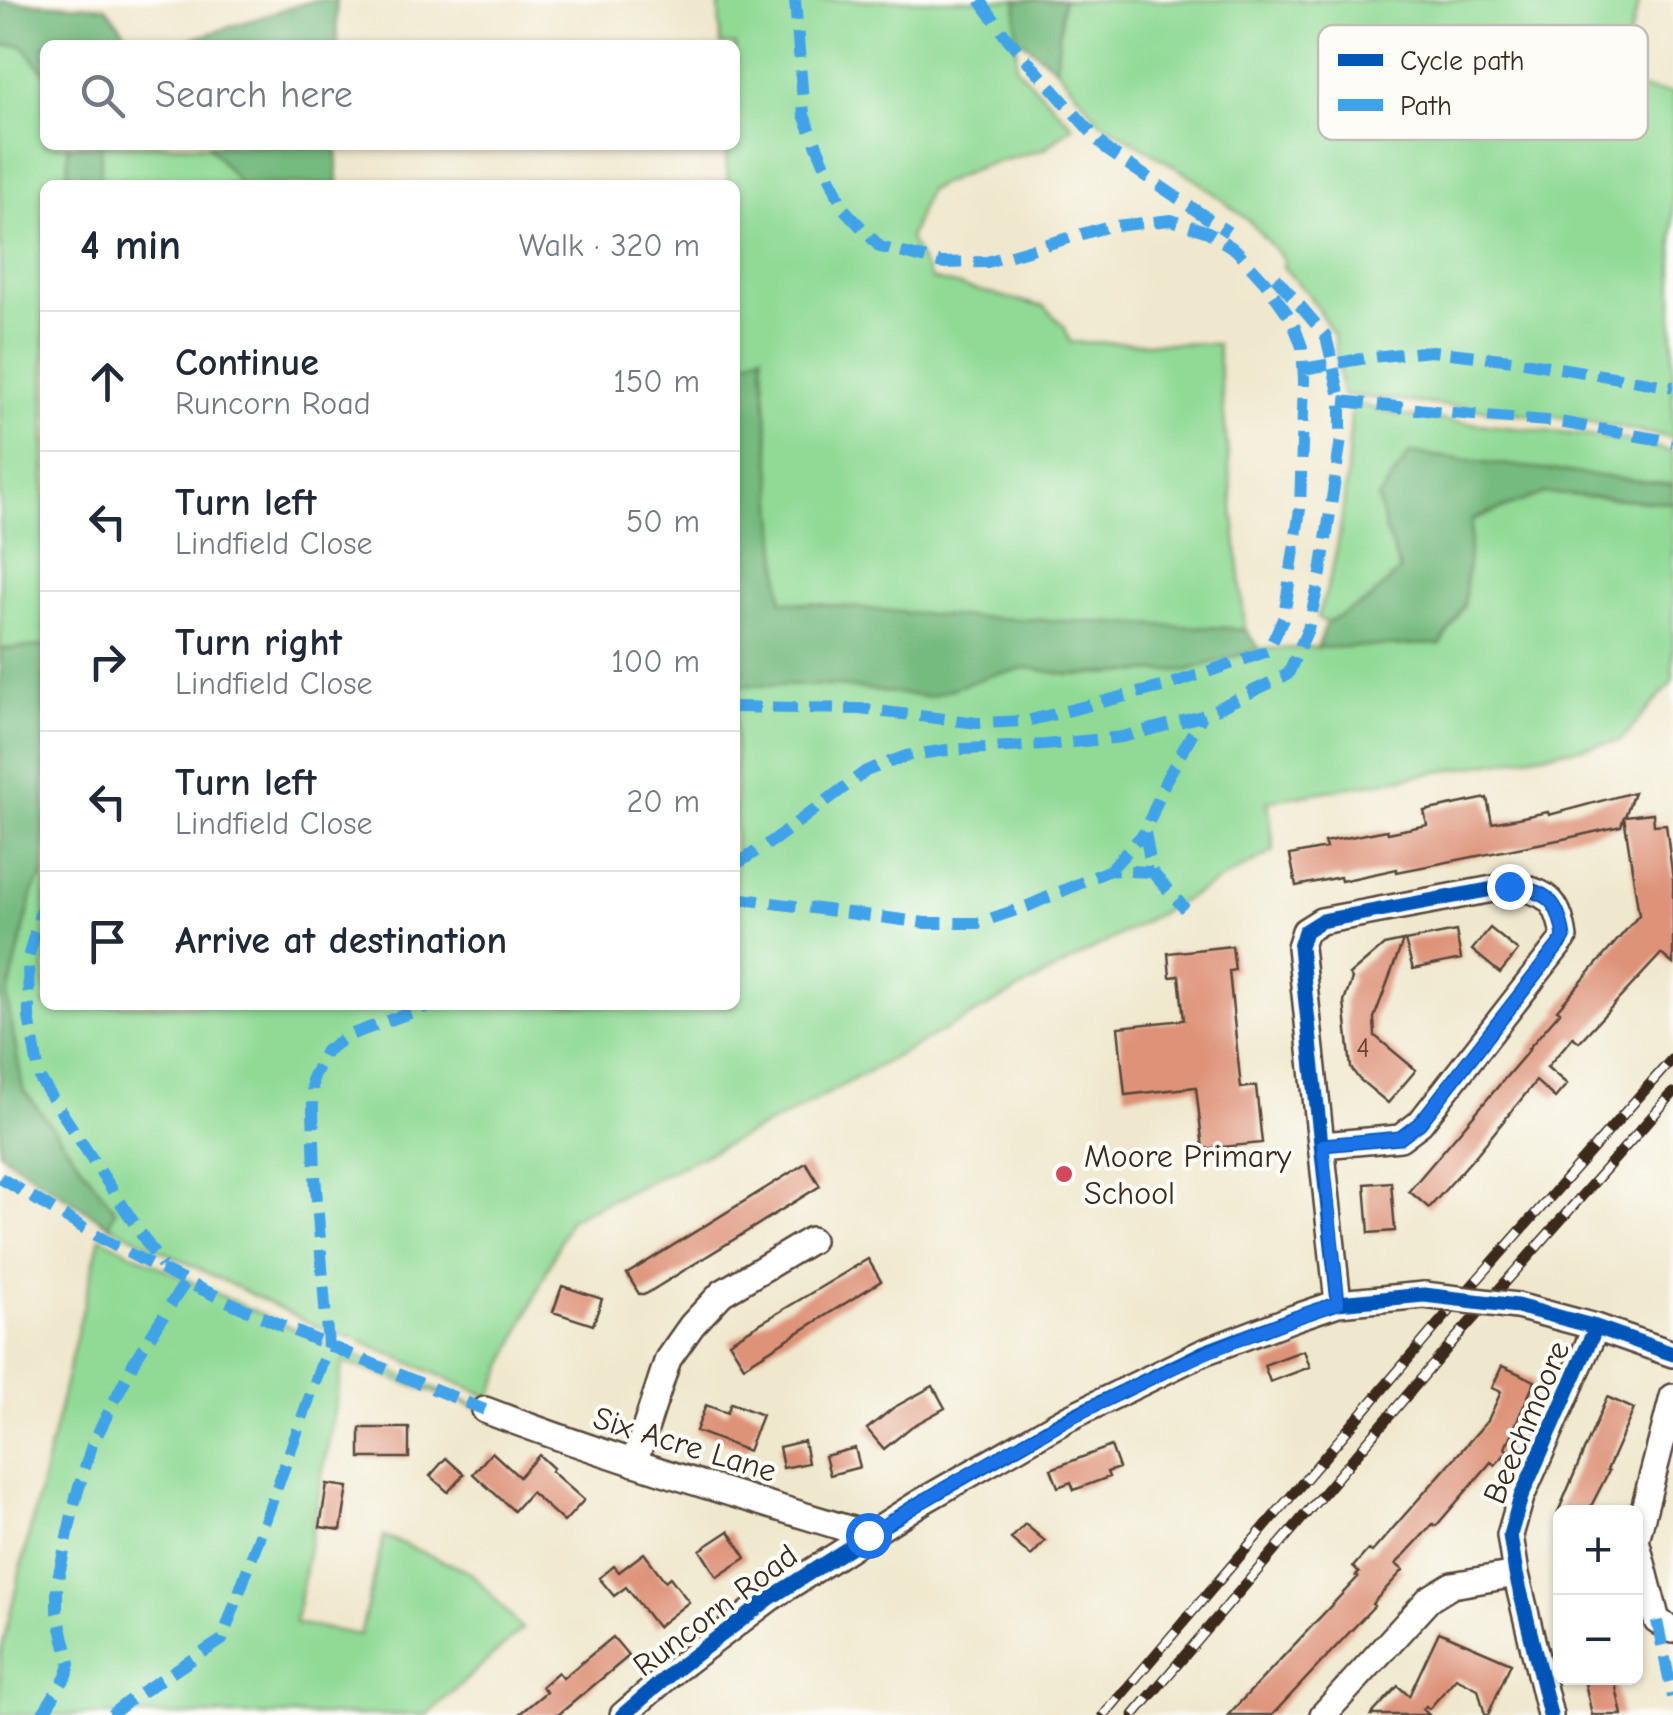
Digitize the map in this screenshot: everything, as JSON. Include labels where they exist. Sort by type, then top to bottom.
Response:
[{"type":"street","points":[[1323,1145],[1400,1138],[1420,1123],[1564,938],[1562,920],[1553,900],[1532,889],[1509,886],[1321,921],[1305,931],[1300,947],[1338,1303]]},
{"type":"street","points":[[634,1464],[668,1359],[692,1324],[722,1293],[811,1240]]},
{"type":"street","name":"Runcorn Road","points":[[623,1715],[770,1598],[921,1502],[1068,1418],[1204,1352],[1338,1303],[1424,1295],[1516,1306],[1596,1327],[1673,1354]]},
{"type":"street","name":"Beechmoore","points":[[1550,1715],[1510,1535],[1521,1497],[1596,1327]]},
{"type":"street","points":[[1673,1397],[1636,1540],[1656,1621],[1673,1630]]},
{"type":"street","name":"Six Acre Lane","points":[[485,1410],[634,1464],[868,1535]]},
{"type":"street","points":[[1323,1715],[1429,1599],[1452,1585],[1516,1574]]},
{"type":"green space","points":[[315,0],[336,0],[337,40],[189,40]]},
{"type":"green space","points":[[725,0],[1017,0],[1016,67],[1073,126],[1044,149],[979,167],[928,190],[909,239],[931,279],[1045,307],[1065,328],[1070,342],[1217,344],[1245,629],[947,616],[781,601],[762,354],[740,365],[740,180],[728,180],[726,150],[740,150],[740,40],[721,40],[719,7]]},
{"type":"green space","points":[[1017,0],[1063,0],[1056,68],[1016,36]]},
{"type":"green space","points":[[1062,0],[1640,0],[1633,25],[1318,25],[1318,140],[1648,140],[1648,90],[1673,93],[1673,438],[1574,419],[1342,395],[1334,335],[1309,295],[1283,267],[1284,260],[1250,222],[1198,181],[1100,121],[1056,68]]},
{"type":"green space","points":[[0,1],[106,7],[131,40],[40,40],[40,67],[22,45],[0,45]]},
{"type":"green space","points":[[0,45],[22,45],[40,67],[40,150],[68,150],[68,180],[40,180],[40,646],[0,649]]},
{"type":"green space","points":[[68,150],[101,150],[100,180],[68,180]]},
{"type":"green space","points":[[101,150],[212,150],[237,180],[100,180]]},
{"type":"green space","points":[[212,150],[337,150],[338,180],[237,180]]},
{"type":"green space","points":[[762,353],[782,601],[947,616],[1245,629],[1259,649],[1188,670],[1068,675],[1029,668],[992,675],[928,697],[839,686],[740,685],[740,364]]},
{"type":"green space","points":[[1352,402],[1397,415],[1624,440],[1673,452],[1673,485],[1410,453],[1385,528],[1400,571],[1368,601],[1326,623],[1317,617],[1339,539]]},
{"type":"green space","points":[[1410,453],[1673,485],[1673,503],[1545,493],[1472,519],[1464,605],[1441,644],[1317,648],[1326,623],[1368,601],[1400,571],[1378,499]]},
{"type":"green space","points":[[1545,493],[1673,503],[1673,681],[1620,741],[1268,801],[1274,851],[790,1114],[570,1219],[490,1397],[346,1335],[316,1326],[109,1225],[115,1210],[23,1089],[7,999],[34,888],[40,880],[40,1010],[740,1010],[740,685],[839,686],[928,697],[992,675],[1030,668],[1068,675],[1188,670],[1259,649],[1440,644],[1464,605],[1472,520]]},
{"type":"green space","points":[[40,646],[40,880],[34,888],[7,999],[23,1089],[115,1210],[109,1225],[0,1152],[0,649]]},
{"type":"green space","points":[[100,1237],[291,1327],[485,1410],[343,1362],[295,1623],[360,1635],[384,1536],[471,1573],[522,1629],[427,1715],[0,1715],[0,1656]]},
{"type":"building","points":[[1634,792],[1625,816],[1653,813],[1654,825],[1666,824],[1673,880],[1673,964],[1661,954],[1579,1042],[1573,1037],[1547,1067],[1567,1084],[1555,1098],[1536,1081],[1429,1208],[1409,1191],[1639,915],[1624,816],[1621,826],[1341,881],[1340,877],[1296,886],[1290,855],[1326,848],[1324,842],[1427,825],[1424,811],[1487,798],[1492,823],[1548,812],[1549,815]]},
{"type":"building","points":[[1490,928],[1518,951],[1500,973],[1472,950]]},
{"type":"building","points":[[1456,931],[1461,959],[1413,969],[1405,941]]},
{"type":"building","points":[[1403,941],[1374,1018],[1375,1036],[1416,1070],[1388,1103],[1351,1068],[1344,1002],[1352,979],[1349,975],[1384,945]]},
{"type":"building","points":[[1232,946],[1235,970],[1229,971],[1241,1088],[1256,1086],[1262,1143],[1203,1149],[1196,1087],[1125,1095],[1118,1027],[1184,1020],[1179,976],[1170,977],[1168,953]]},
{"type":"building","points":[[806,1163],[820,1186],[646,1294],[639,1294],[627,1274]]},
{"type":"building","points":[[1391,1182],[1395,1231],[1369,1233],[1365,1184]]},
{"type":"building","points":[[868,1259],[881,1281],[744,1366],[729,1342]]},
{"type":"building","points":[[562,1286],[602,1299],[593,1325],[553,1312]]},
{"type":"building","points":[[1304,1350],[1310,1367],[1270,1382],[1264,1365]]},
{"type":"building","points":[[1502,1366],[1535,1381],[1505,1448],[1508,1451],[1495,1465],[1491,1462],[1436,1526],[1433,1524],[1396,1564],[1403,1570],[1374,1606],[1272,1715],[1228,1715],[1358,1577],[1353,1567],[1368,1550],[1372,1552],[1488,1420],[1501,1392],[1492,1388]]},
{"type":"building","points":[[933,1386],[945,1408],[911,1427],[884,1449],[867,1429],[893,1408]]},
{"type":"building","points":[[1607,1397],[1634,1409],[1592,1505],[1561,1505]]},
{"type":"building","points":[[731,1403],[762,1415],[748,1451],[696,1431],[706,1405],[727,1413]]},
{"type":"building","points":[[360,1428],[409,1428],[409,1458],[360,1458]]},
{"type":"building","points":[[804,1441],[808,1463],[783,1468],[779,1447]]},
{"type":"building","points":[[1111,1446],[1119,1468],[1107,1472],[1109,1477],[1074,1490],[1071,1482],[1058,1487],[1051,1469]]},
{"type":"building","points":[[855,1448],[860,1467],[830,1475],[825,1456]]},
{"type":"building","points":[[492,1452],[519,1477],[539,1455],[584,1500],[564,1522],[531,1492],[514,1511],[473,1474]]},
{"type":"building","points":[[446,1458],[464,1474],[448,1492],[430,1476]]},
{"type":"building","points":[[327,1484],[348,1487],[341,1530],[320,1527]]},
{"type":"building","points":[[1025,1524],[1045,1541],[1031,1556],[1011,1539]]},
{"type":"building","points":[[729,1531],[746,1558],[717,1577],[700,1550]]},
{"type":"building","points":[[644,1553],[665,1581],[670,1577],[689,1602],[657,1627],[626,1587],[614,1596],[599,1578],[614,1566],[619,1572]]},
{"type":"building","points":[[1439,1632],[1511,1663],[1488,1715],[1478,1689],[1456,1678],[1429,1709],[1423,1709],[1429,1715],[1371,1715],[1398,1686],[1409,1696]]},
{"type":"building","points":[[613,1637],[629,1656],[558,1715],[518,1715],[546,1692],[542,1686],[558,1672],[563,1678]]},
{"type":"building","points":[[1586,1685],[1616,1685],[1622,1715],[1592,1715]]},
{"type":"railway","points":[[1104,1715],[1439,1323],[1673,1058]]},
{"type":"railway","points":[[1134,1715],[1456,1338],[1673,1093]]},
{"type":"marked path","points":[[740,707],[860,709],[978,723],[1027,721],[1169,685],[1268,651],[1284,617],[1300,509],[1302,347],[1292,320],[1236,250],[1208,232],[1171,220],[1106,227],[987,262],[942,263],[880,247],[843,208],[804,115],[795,0]]},
{"type":"marked path","points":[[980,0],[1008,39],[1107,150],[1228,232]]},
{"type":"marked path","points":[[740,862],[866,771],[906,756],[1122,737],[1202,716],[1288,674],[1308,629],[1321,573],[1341,439],[1341,401],[1326,336],[1272,273]]},
{"type":"marked path","points":[[1303,369],[1431,351],[1512,360],[1673,387]]},
{"type":"marked path","points":[[1341,401],[1559,422],[1673,442]]},
{"type":"marked path","points":[[740,899],[925,923],[978,923],[1110,870],[1152,872],[1145,832],[1166,780],[1202,716]]},
{"type":"marked path","points":[[1110,870],[1145,832]]},
{"type":"marked path","points":[[1152,872],[1185,909]]},
{"type":"marked path","points":[[40,914],[28,958],[29,1017],[40,1079],[162,1266]]},
{"type":"marked path","points":[[111,1715],[222,1640],[328,1346],[312,1078],[326,1051],[347,1036],[417,1010]]},
{"type":"marked path","points":[[0,1178],[99,1237],[193,1285],[485,1410]]},
{"type":"marked path","points":[[42,1715],[67,1675],[70,1663],[57,1612],[57,1583],[92,1445],[135,1360],[186,1281]]},
{"type":"marked path","points":[[1657,1621],[1673,1697]]},
{"type":"cycle path","points":[[1323,1145],[1400,1138],[1420,1123],[1564,938],[1558,914],[1549,899],[1509,886],[1321,921],[1305,931],[1300,947],[1338,1303]]},
{"type":"cycle path","points":[[623,1715],[770,1598],[921,1502],[1068,1418],[1204,1352],[1294,1318],[1338,1303],[1424,1295],[1517,1306],[1596,1327],[1673,1354]]},
{"type":"cycle path","points":[[1550,1715],[1510,1535],[1521,1497],[1596,1327]]},
{"type":"place","name":"Moore Primary School","points":[[1064,1174]]},
{"type":"route","points":[[868,1535],[1068,1418],[1204,1352],[1338,1303],[1323,1145],[1400,1138],[1420,1123],[1564,938],[1562,920],[1553,900],[1532,889],[1509,886]]}]
